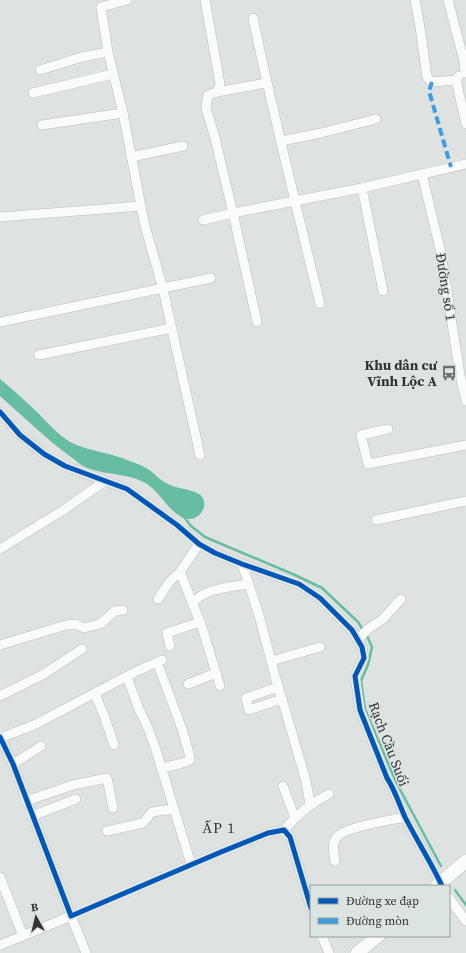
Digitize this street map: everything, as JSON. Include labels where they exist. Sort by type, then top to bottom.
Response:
[{"type":"main road","points":[[440,885],[466,862]]},
{"type":"main road","points":[[357,953],[377,937]]},
{"type":"street","points":[[126,0],[100,4],[108,52],[123,113],[141,206],[163,289],[200,455]]},
{"type":"street","points":[[204,0],[220,84],[217,92]]},
{"type":"street","points":[[415,0],[427,77],[432,82],[456,80]]},
{"type":"street","points":[[448,0],[466,73],[460,74],[456,80],[466,120]]},
{"type":"street","points":[[253,18],[266,83],[320,304]]},
{"type":"street","points":[[40,70],[82,57],[108,52]]},
{"type":"street","points":[[33,93],[113,74]]},
{"type":"street","points":[[257,322],[233,213],[215,138],[206,108],[208,95],[266,83]]},
{"type":"street","points":[[42,125],[123,113]]},
{"type":"street","points":[[281,141],[321,133],[376,119]]},
{"type":"street","points":[[131,157],[183,146]]},
{"type":"street","points":[[203,220],[362,188],[466,164]]},
{"type":"street","name":"Đường số 1","points":[[422,174],[440,253],[460,375],[466,401]]},
{"type":"street","points":[[362,188],[383,291]]},
{"type":"street","points":[[0,217],[141,206]]},
{"type":"street","points":[[0,322],[211,278]]},
{"type":"street","points":[[39,355],[172,328]]},
{"type":"street","name":"Rạch Cầu Suối","points":[[0,412],[20,435],[44,454],[65,466],[127,489],[177,524],[199,544],[242,564],[299,584],[320,598],[352,630],[362,634],[364,658],[355,676],[360,710],[387,778],[405,817],[437,874],[440,885]]},
{"type":"street","points":[[388,429],[361,435],[368,464],[466,445]]},
{"type":"street","points":[[0,549],[62,511],[105,481]]},
{"type":"street","points":[[376,520],[466,501]]},
{"type":"street","points":[[158,599],[170,581],[180,572],[199,544]]},
{"type":"street","points":[[242,564],[259,615],[278,687],[306,781],[310,804]]},
{"type":"street","points":[[180,572],[200,622],[220,686]]},
{"type":"street","points":[[192,604],[201,595],[208,592],[248,584]]},
{"type":"street","points":[[362,634],[383,619],[401,599]]},
{"type":"street","points":[[1,642],[66,625],[76,624],[84,628],[100,624],[115,611],[123,610]]},
{"type":"street","points":[[170,646],[167,633],[200,622]]},
{"type":"street","points":[[271,661],[320,647]]},
{"type":"street","points":[[0,696],[44,674],[82,649]]},
{"type":"street","points":[[86,953],[70,916],[13,764],[0,737],[34,725],[160,661],[189,752],[190,760],[161,768]]},
{"type":"street","points":[[188,684],[216,673]]},
{"type":"street","points":[[127,677],[148,728],[191,864]]},
{"type":"street","points":[[278,687],[246,698],[247,705],[249,710],[282,699]]},
{"type":"street","points":[[94,694],[105,718],[114,745]]},
{"type":"street","points":[[13,764],[41,746]]},
{"type":"street","points":[[26,801],[73,784],[107,778],[113,808]]},
{"type":"street","points":[[283,786],[295,818]]},
{"type":"street","points":[[0,945],[191,864],[268,833],[284,830],[310,804],[329,794]]},
{"type":"street","points":[[32,816],[76,799]]},
{"type":"street","points":[[107,831],[143,823],[152,812],[174,809]]},
{"type":"street","points":[[335,861],[334,844],[337,837],[360,826],[405,817]]},
{"type":"street","points":[[284,830],[290,837],[310,905]]},
{"type":"street","points":[[0,877],[23,936]]},
{"type":"street","points":[[450,899],[466,921]]},
{"type":"street","points":[[322,937],[329,953]]},
{"type":"shaded area","points":[[0,379],[29,404],[57,432],[70,442],[82,447],[116,456],[145,467],[162,481],[170,485],[197,493],[204,500],[201,513],[193,518],[188,519],[182,517],[177,514],[152,488],[140,480],[91,469],[82,465],[53,443],[0,396]]},
{"type":"waterway","name":"Rạch Cầu Suối","points":[[184,517],[191,526],[205,537],[322,588],[358,622],[372,647],[368,665],[361,681],[365,709],[396,782],[441,866]]},
{"type":"waterway","name":"Rạch Cầu Suối","points":[[455,890],[466,905]]},
{"type":"marked path","points":[[432,82],[429,91],[451,167]]},
{"type":"cycle path","points":[[0,412],[20,435],[44,454],[65,466],[127,489],[177,525],[199,544],[215,553],[299,584],[320,598],[352,630],[362,647],[364,658],[355,676],[360,710],[387,778],[395,792],[405,817],[442,885]]},
{"type":"cycle path","points":[[0,737],[13,764],[71,916],[268,833],[284,830],[290,837],[310,905]]},
{"type":"place","name":"Khu dân cư Vĩnh Lộc A","points":[[449,373]]},
{"type":"district","name":"ẤP 1","points":[[219,828]]}]
